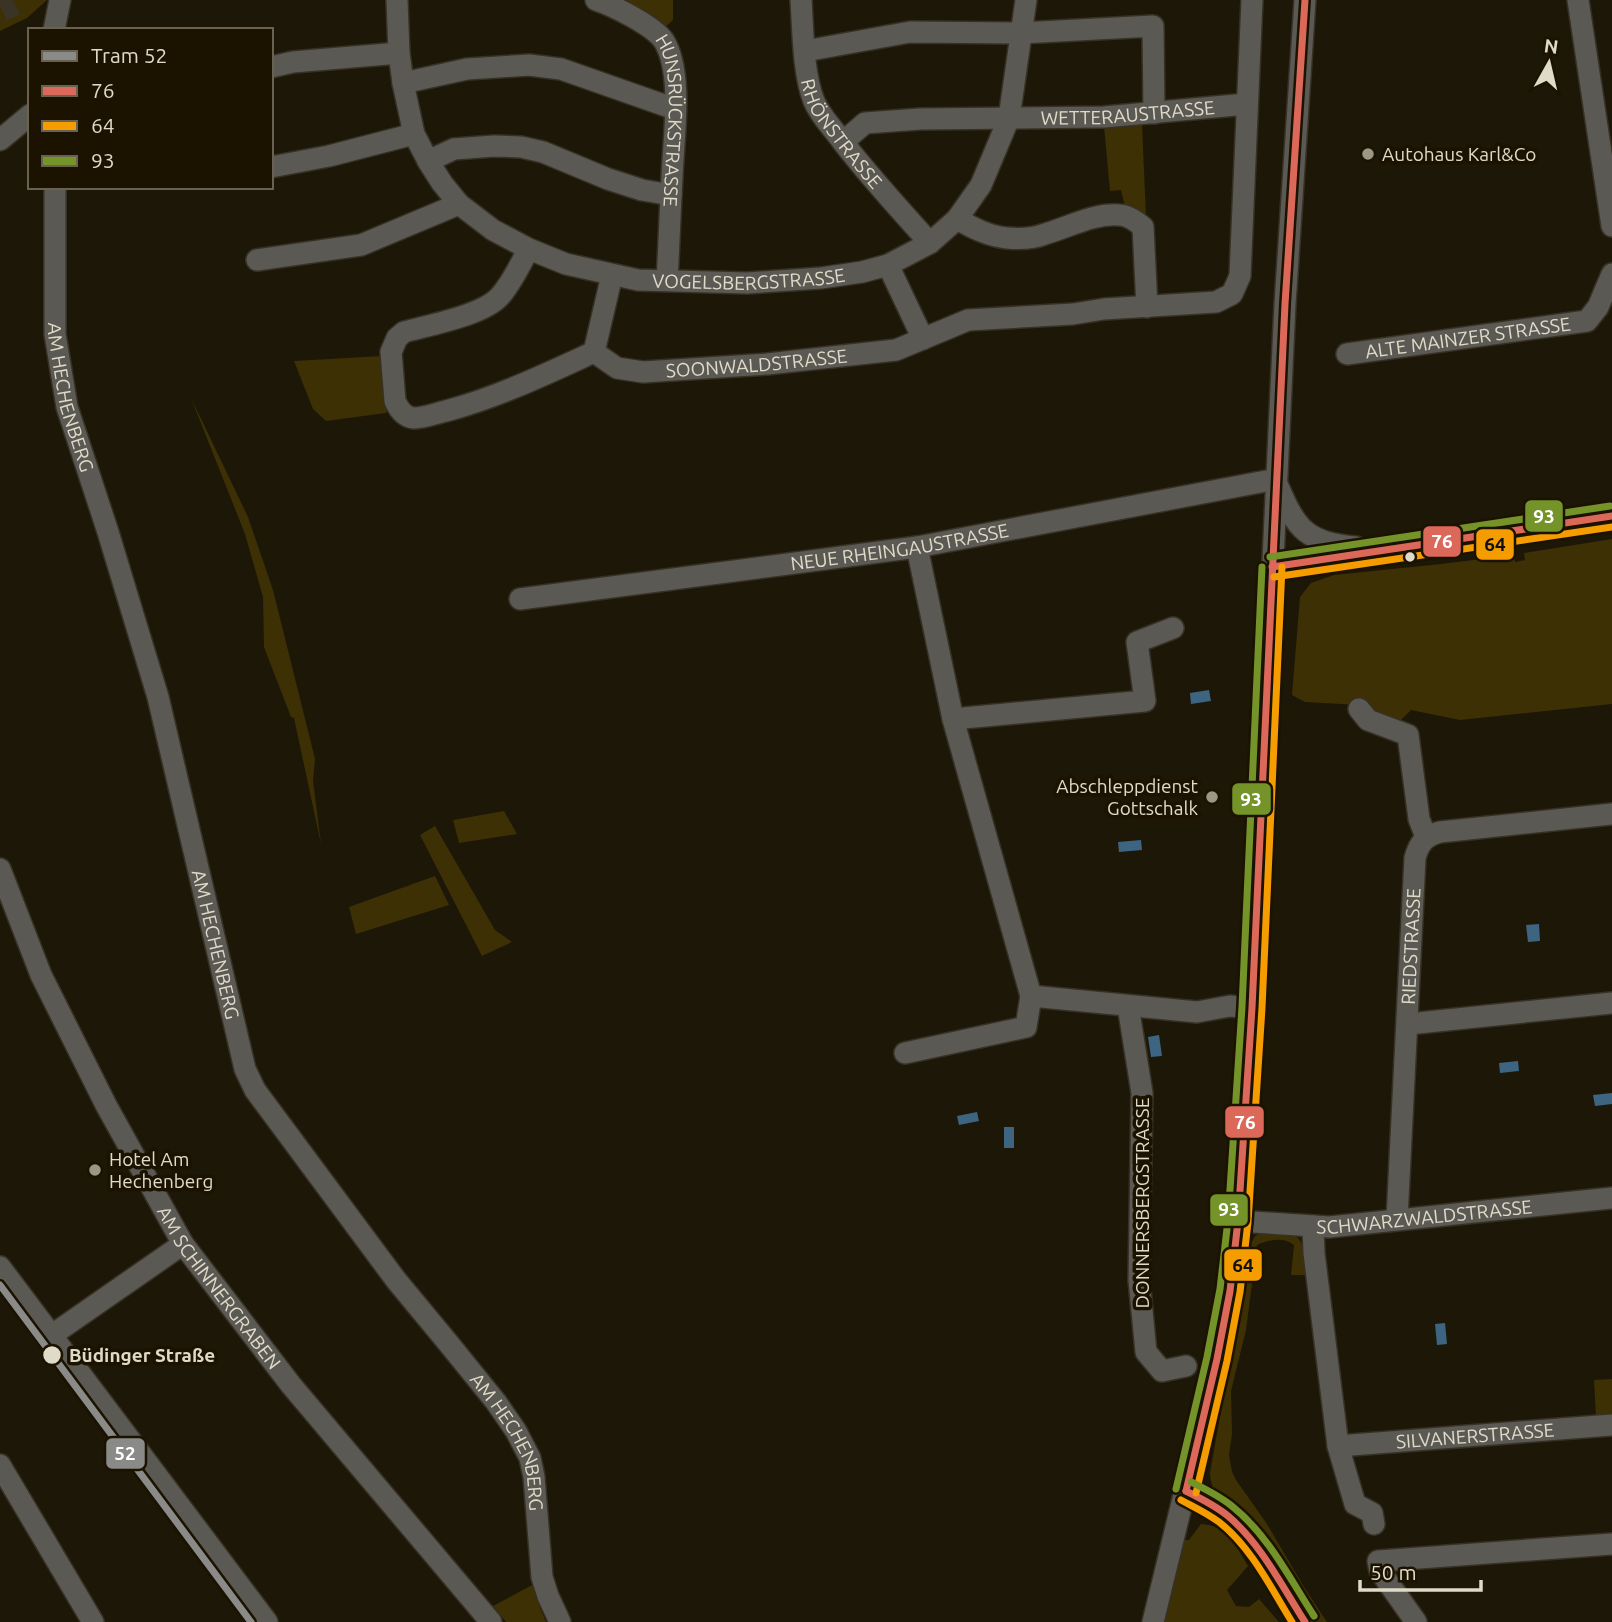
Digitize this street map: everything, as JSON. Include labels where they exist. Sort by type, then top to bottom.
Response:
[{"type":"street","name":"VOGELSBERGSTRASSE","points":[[397,0],[399,53],[414,134],[442,183],[459,204],[493,230],[566,264],[638,280],[747,283],[821,278],[888,265],[930,243],[957,219],[981,184],[1009,118],[1026,0]]},
{"type":"street","name":"HUNSRÜCKSTRASSE","points":[[596,0],[635,17],[663,40],[671,60],[675,79],[675,109],[667,280]]},
{"type":"street","name":"RHÖNSTRASSE","points":[[801,0],[809,86],[814,102],[848,150],[930,243]]},
{"type":"street","points":[[1247,104],[1252,0]]},
{"type":"street","points":[[1153,1622],[1222,1332],[1238,1221],[1252,1008],[1276,481],[1306,0]]},
{"type":"street","points":[[1578,0],[1612,226]]},
{"type":"street","points":[[805,51],[911,32],[1021,33],[1153,26],[1154,113]]},
{"type":"street","points":[[273,67],[293,62],[399,53]]},
{"type":"street","points":[[403,83],[467,69],[529,65],[561,69],[675,109]]},
{"type":"street","name":"WETTERAUSTRASSE","points":[[1009,118],[1104,117],[1247,104]]},
{"type":"street","name":"SOONWALDSTRASSE","points":[[594,352],[617,369],[643,372],[767,364],[896,350],[968,320],[1216,302],[1232,294],[1240,276],[1247,104]]},
{"type":"street","points":[[0,140],[28,117]]},
{"type":"street","points":[[843,142],[865,123],[1009,118]]},
{"type":"street","points":[[273,167],[329,156],[414,134]]},
{"type":"street","points":[[428,161],[454,149],[521,147],[543,152],[642,190],[671,195]]},
{"type":"street","name":"AM HECHENBERG","points":[[55,189],[55,334],[67,407],[158,697],[245,1069],[255,1090],[387,1269],[496,1402],[516,1431],[530,1458],[542,1577],[560,1622]]},
{"type":"street","points":[[257,260],[361,245],[459,204]]},
{"type":"street","points":[[957,219],[988,235],[1009,238],[1042,236],[1104,216],[1121,214],[1133,219],[1143,227],[1146,307]]},
{"type":"street","points":[[529,249],[500,297],[465,315],[404,332],[397,338],[391,352],[395,401],[402,414],[416,418],[458,408],[503,393],[594,352],[611,275]]},
{"type":"street","points":[[888,265],[923,339]]},
{"type":"street","name":"ALTE MAINZER STRASSE","points":[[1348,354],[1587,321],[1598,307],[1611,281]]},
{"type":"street","points":[[1276,481],[1287,507],[1307,534],[1341,546],[1380,550]]},
{"type":"street","name":"NEUE RHEINGAUSTRASSE","points":[[520,599],[917,547],[1276,481]]},
{"type":"street","points":[[1272,567],[1612,516]]},
{"type":"street","points":[[905,1053],[1026,1027],[1031,996],[953,719],[917,547]]},
{"type":"street","points":[[953,719],[1145,701],[1137,642],[1173,628]]},
{"type":"street","points":[[1359,709],[1368,720],[1408,736],[1419,819],[1426,837],[1440,832],[1612,814]]},
{"type":"street","name":"RIEDSTRASSE","points":[[1397,1219],[1415,858],[1426,837]]},
{"type":"street","name":"AM SCHINNERGRABEN","points":[[0,869],[41,975],[106,1105],[183,1244],[291,1385],[491,1622]]},
{"type":"street","points":[[1031,996],[1197,1012],[1230,1006],[1252,1008]]},
{"type":"street","points":[[1408,1024],[1612,1003]]},
{"type":"street","name":"DONNERSBERGSTRASSE","points":[[1128,1006],[1142,1093],[1139,1280],[1146,1352],[1162,1371],[1186,1366]]},
{"type":"street","name":"SCHWARZWALDSTRASSE","points":[[1238,1221],[1329,1227],[1612,1198]]},
{"type":"street","points":[[1313,1226],[1314,1254],[1338,1446],[1354,1504],[1372,1513],[1374,1524]]},
{"type":"street","points":[[52,1335],[183,1244]]},
{"type":"street","points":[[0,1267],[267,1622]]},
{"type":"street","name":"SILVANERSTRASSE","points":[[1338,1446],[1612,1425]]},
{"type":"street","points":[[0,1465],[93,1622]]},
{"type":"street","points":[[1186,1491],[1227,1515],[1242,1530],[1305,1622]]},
{"type":"street","points":[[1416,1622],[1380,1571],[1378,1561],[1612,1544]]},
{"type":"shaded area","points":[[0,0],[47,0],[27,18],[0,31]]},
{"type":"shaded area","points":[[611,0],[673,0],[673,20],[660,32]]},
{"type":"shaded area","points":[[1139,122],[1142,124],[1146,217],[1127,215],[1121,190],[1110,191],[1104,126]]},
{"type":"shaded area","points":[[382,356],[388,406],[386,413],[326,421],[313,409],[294,361]]},
{"type":"shaded area","points":[[191,398],[248,517],[273,590],[315,759],[313,781],[321,844],[294,718],[291,717],[264,647],[263,597],[245,534]]},
{"type":"shaded area","points":[[1612,539],[1612,704],[1460,720],[1411,710],[1398,723],[1359,705],[1305,702],[1292,695],[1300,597],[1311,583],[1334,575],[1514,555],[1515,562],[1525,560],[1524,553]]},
{"type":"shaded area","points":[[504,811],[517,834],[459,843],[453,820]]},
{"type":"shaded area","points":[[435,826],[495,930],[512,942],[482,956],[420,835]]},
{"type":"shaded area","points":[[435,876],[449,905],[356,934],[349,907]]},
{"type":"shaded area","points":[[1266,1230],[1289,1233],[1300,1240],[1307,1275],[1291,1275],[1294,1245],[1290,1242],[1276,1240],[1257,1245],[1246,1330],[1231,1391],[1232,1434],[1229,1455],[1236,1480],[1267,1524],[1327,1622],[1315,1622],[1213,1495],[1210,1473],[1250,1245],[1255,1236]]},
{"type":"shaded area","points":[[1612,1379],[1612,1416],[1596,1417],[1594,1380]]},
{"type":"shaded area","points":[[1201,1524],[1217,1528],[1230,1538],[1248,1566],[1227,1590],[1236,1606],[1249,1607],[1259,1599],[1279,1622],[1161,1622],[1184,1540],[1189,1540]]},
{"type":"shaded area","points":[[534,1584],[546,1622],[506,1622],[493,1606]]},
{"type":"water","points":[[1209,690],[1211,701],[1191,704],[1190,693]]},
{"type":"water","points":[[1141,840],[1142,850],[1119,852],[1118,842]]},
{"type":"water","points":[[1539,924],[1540,941],[1528,942],[1526,925]]},
{"type":"water","points":[[1159,1035],[1162,1056],[1151,1057],[1148,1037]]},
{"type":"water","points":[[1518,1061],[1519,1071],[1500,1073],[1499,1063]]},
{"type":"water","points":[[1612,1093],[1612,1104],[1595,1106],[1593,1095]]},
{"type":"water","points":[[977,1112],[979,1121],[959,1125],[957,1116]]},
{"type":"water","points":[[1004,1127],[1014,1127],[1014,1148],[1004,1148]]},
{"type":"water","points":[[1445,1323],[1447,1344],[1437,1345],[1435,1324]]},
{"type":"tunnel","points":[[0,6],[13,0]]},
{"type":"tram line","name":"52","points":[[0,1285],[251,1622]]},
{"type":"transit line","name":"76","points":[[1186,1491],[1217,1359],[1230,1291],[1238,1221],[1252,1008],[1285,304],[1305,0]]},
{"type":"transit line","name":"93","points":[[1270,557],[1610,506]]},
{"type":"transit line","name":"76","points":[[1272,567],[1612,516]]},
{"type":"transit line","name":"64","points":[[1274,577],[1612,527]]},
{"type":"transit line","name":"93","points":[[1176,1489],[1207,1357],[1220,1289],[1228,1220],[1242,1007],[1262,567]]},
{"type":"transit line","name":"64","points":[[1196,1493],[1227,1361],[1240,1292],[1248,1222],[1262,1008],[1282,567]]},
{"type":"transit line","name":"93","points":[[1191,1482],[1228,1503],[1246,1518],[1278,1558],[1314,1616]]},
{"type":"transit line","name":"76","points":[[1186,1491],[1228,1516],[1251,1539],[1305,1622]]},
{"type":"transit line","name":"64","points":[[1181,1500],[1219,1522],[1241,1543],[1292,1622]]},
{"type":"place","name":"Autohaus Karl&Co","points":[[1368,154]]},
{"type":"place","name":"Abschleppdienst Gottschalk","points":[[1212,797]]},
{"type":"place","name":"Hotel Am Hechenberg","points":[[95,1170]]},
{"type":"place","name":"Büdinger Straße","points":[[52,1355]]}]
